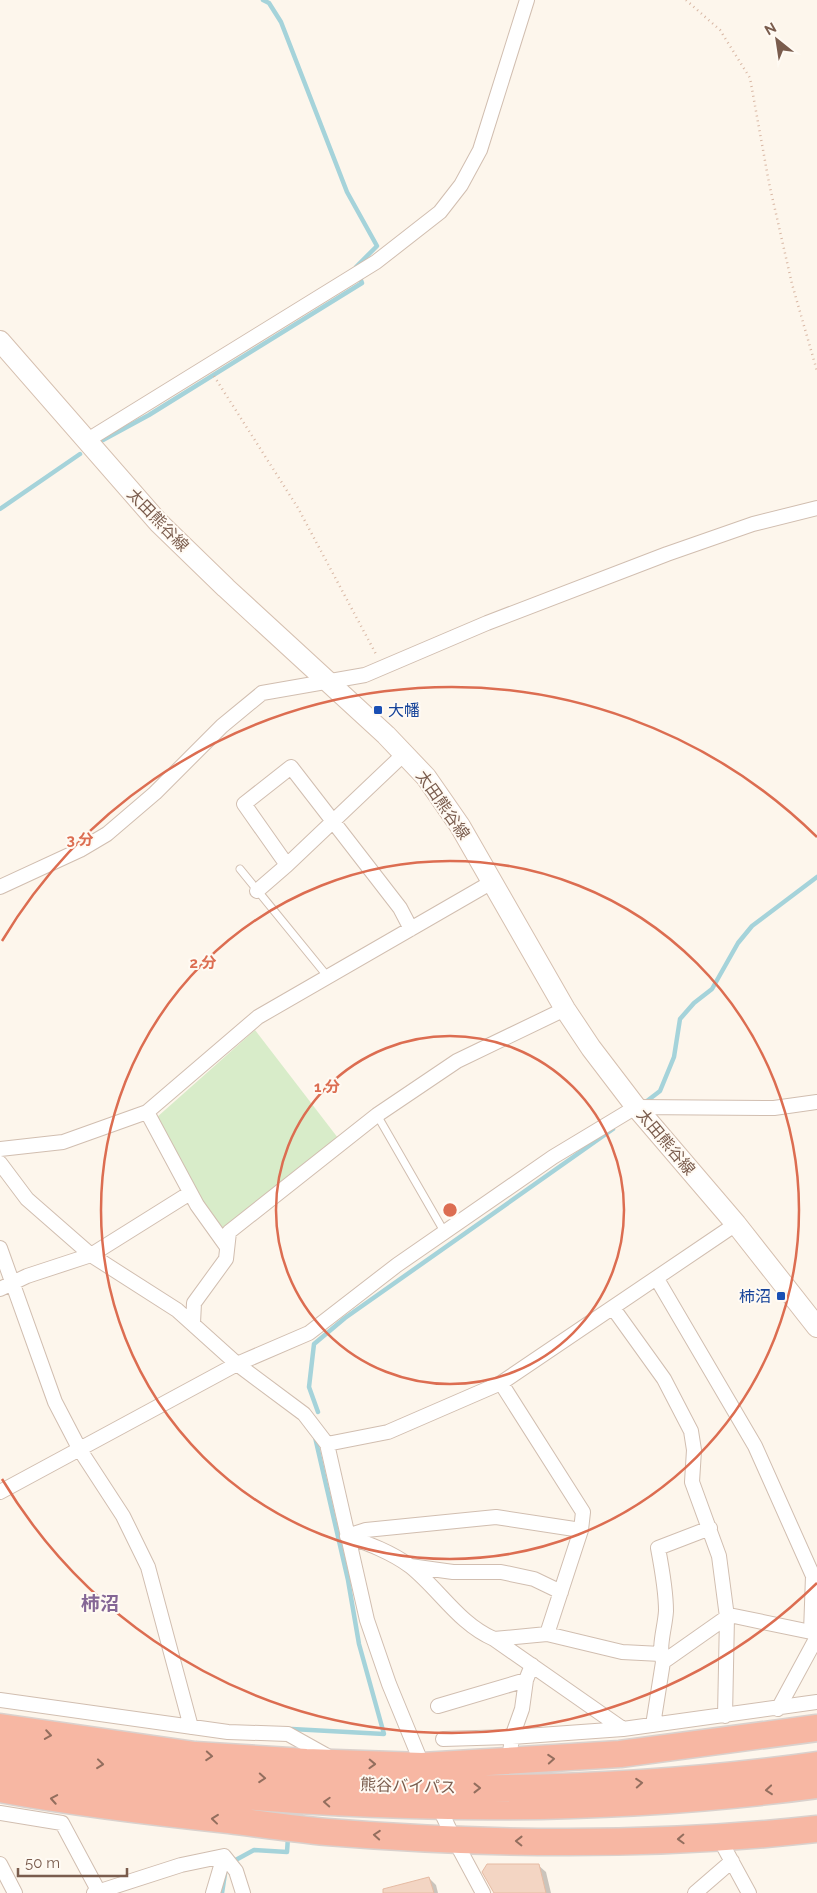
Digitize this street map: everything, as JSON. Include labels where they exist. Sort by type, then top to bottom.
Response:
[{"type":"highway","points":[[0,1728],[195,1755],[341,1763],[431,1787],[511,1749],[629,1753],[817,1728]]},
{"type":"highway","name":"熊谷バイパス","points":[[0,1748],[89,1763],[222,1776],[409,1788],[600,1785],[703,1778],[817,1765]]},
{"type":"highway","name":"熊谷バイパス","points":[[0,1769],[104,1784],[234,1796],[431,1787],[505,1808],[606,1804],[817,1784]]},
{"type":"highway","points":[[0,1789],[77,1803],[325,1832],[454,1839],[584,1842],[719,1838],[817,1829]]},
{"type":"main road","name":"太田熊谷線","points":[[0,341],[86,441],[184,548],[406,753],[443,800],[565,1009],[591,1048],[636,1107],[736,1224],[817,1327]]},
{"type":"street","points":[[86,441],[350,279],[440,212],[461,185],[480,150],[528,0]]},
{"type":"street","points":[[0,887],[80,850],[107,834],[155,793],[222,726],[262,692],[331,683],[365,675],[487,623],[667,554],[753,524],[817,508]]},
{"type":"street","points":[[257,891],[406,753]]},
{"type":"street","points":[[287,865],[244,804],[291,767],[400,908],[411,930]]},
{"type":"street","points":[[0,1149],[63,1142],[147,1112],[258,1017],[492,882]]},
{"type":"street","points":[[193,1323],[194,1303],[226,1259],[229,1232],[377,1115],[456,1060],[565,1009]]},
{"type":"street","points":[[0,1492],[237,1364],[310,1333],[397,1265],[446,1233],[553,1157],[636,1107],[774,1108],[817,1102]]},
{"type":"street","points":[[147,1112],[190,1193],[227,1247]]},
{"type":"street","points":[[0,1163],[27,1199],[91,1256],[178,1310],[237,1364],[304,1414],[327,1444],[367,1620],[389,1684],[454,1839],[483,1893]]},
{"type":"street","points":[[0,1290],[14,1283],[91,1256],[190,1193]]},
{"type":"street","points":[[327,1444],[388,1432],[501,1383],[736,1224]]},
{"type":"street","points":[[0,1248],[55,1402],[80,1450],[123,1516],[148,1567],[191,1726]]},
{"type":"street","points":[[657,1279],[756,1446],[813,1576],[815,1634],[778,1709]]},
{"type":"street","points":[[613,1308],[664,1379],[691,1431],[694,1450],[692,1482],[719,1556],[728,1617],[725,1716]]},
{"type":"street","points":[[501,1383],[583,1512],[581,1530],[547,1634]]},
{"type":"street","points":[[347,1536],[366,1530],[496,1517],[581,1530]]},
{"type":"street","points":[[653,1725],[662,1658],[666,1604],[658,1548],[710,1528]]},
{"type":"street","points":[[347,1536],[383,1549],[410,1566],[478,1632],[494,1639],[623,1729]]},
{"type":"street","points":[[410,1566],[453,1572],[501,1572],[534,1579],[561,1592]]},
{"type":"street","points":[[494,1639],[547,1634],[622,1652],[662,1658],[728,1617],[734,1616],[815,1634]]},
{"type":"street","points":[[511,1749],[522,1709],[526,1680],[532,1665]]},
{"type":"street","points":[[438,1706],[526,1680]]},
{"type":"street","points":[[0,1700],[228,1732],[288,1734],[341,1763]]},
{"type":"street","points":[[443,1739],[511,1749],[623,1729],[778,1709],[817,1702]]},
{"type":"street","points":[[0,1813],[62,1822],[98,1892],[121,1890],[181,1865],[224,1856]]},
{"type":"street","points":[[719,1838],[749,1893]]},
{"type":"street","points":[[224,1856],[236,1871],[243,1893]]},
{"type":"street","points":[[213,1893],[224,1856]]},
{"type":"street","points":[[695,1893],[732,1861]]},
{"type":"street","points":[[0,1864],[15,1893]]},
{"type":"lane","points":[[240,869],[328,977]]},
{"type":"lane","points":[[377,1115],[446,1233]]},
{"type":"path","points":[[686,0],[720,30],[750,78],[769,183],[788,266],[817,371]]},
{"type":"path","points":[[208,367],[298,508],[383,668]]},
{"type":"green space","points":[[255,1030],[338,1138],[222,1232],[197,1194],[156,1118]]},
{"type":"building","points":[[487,1864],[539,1864],[546,1893],[494,1893],[482,1872]]},
{"type":"building","points":[[429,1877],[434,1893],[383,1893],[383,1889]]},
{"type":"waterway","points":[[103,440],[149,415],[362,283],[356,267],[377,246],[347,192],[281,22],[269,3],[263,0]]},
{"type":"waterway","points":[[0,509],[80,454]]},
{"type":"waterway","points":[[647,1101],[660,1091],[674,1057],[680,1019],[694,1003],[712,989],[738,943],[752,926],[817,877]]},
{"type":"waterway","points":[[318,1412],[309,1387],[314,1344],[345,1318],[613,1129]]},
{"type":"waterway","points":[[292,1729],[384,1734],[359,1644],[348,1580],[315,1437]]},
{"type":"waterway","points":[[232,1862],[254,1850],[287,1852],[288,1837]]},
{"type":"waterway","points":[[222,1893],[225,1874]]},
{"type":"place","name":"大幡","points":[[378,710]]},
{"type":"place","name":"柿沼","points":[[781,1296]]},
{"type":"district","name":"柿沼","points":[[100,1603]]}]
